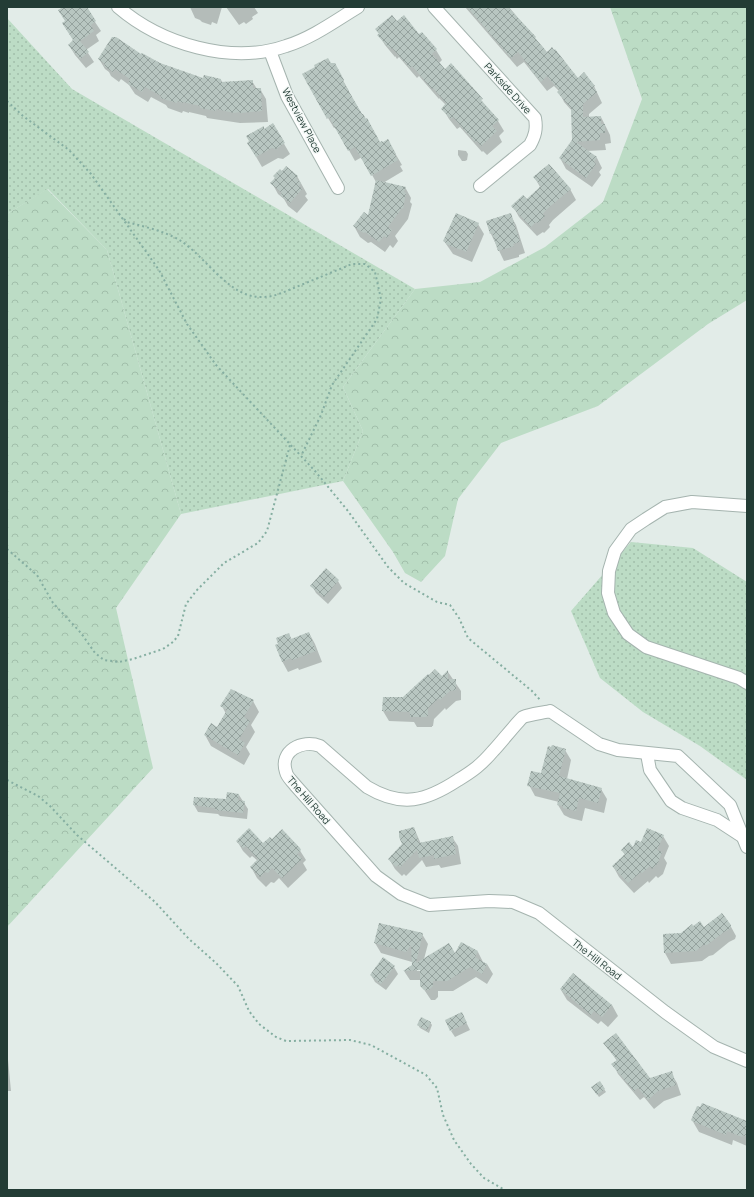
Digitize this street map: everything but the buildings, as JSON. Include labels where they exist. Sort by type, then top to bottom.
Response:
[{"type":"street","points":[[118,7],[151,31],[185,44],[223,52],[239,53],[270,51],[298,42],[358,7]]},
{"type":"street","name":"Parkside Drive","points":[[434,7],[536,118],[537,129],[530,145],[480,186]]},
{"type":"street","name":"Westview Place","points":[[270,51],[287,96],[338,188]]},
{"type":"street","points":[[747,506],[692,502],[665,507],[631,529],[615,551],[609,571],[608,593],[614,612],[628,634],[646,647],[739,678],[747,684]]},
{"type":"street","points":[[550,711],[599,744],[618,750],[678,756],[730,805],[745,842]]},
{"type":"street","name":"The Hill Road","points":[[550,711],[523,718],[479,766],[444,789],[426,797],[401,799],[376,792],[367,787],[320,746],[315,744],[302,744],[291,750],[285,761],[286,774],[376,876],[401,894],[429,905],[489,901],[513,902],[539,913],[665,1012],[714,1047],[747,1061]]},
{"type":"street","points":[[647,754],[650,770],[670,801],[682,808],[717,820],[745,842]]},
{"type":"path","points":[[7,101],[24,116],[69,150],[91,174],[159,270],[187,324],[216,365],[301,456],[348,510],[388,567],[404,583],[437,602],[450,605],[459,618],[468,638],[532,691],[550,711]]},
{"type":"path","points":[[118,211],[127,222],[158,230],[180,241],[196,252],[232,287],[248,295],[262,298],[277,295],[352,264],[365,264],[375,272],[381,299],[377,319],[332,385],[321,416],[301,456]]},
{"type":"path","points":[[7,549],[37,575],[53,603],[82,633],[95,653],[104,660],[119,662],[162,649],[174,642],[178,636],[186,604],[197,590],[224,563],[258,543],[267,530],[290,445]]},
{"type":"path","points":[[7,780],[38,796],[50,806],[77,835],[155,902],[189,939],[216,963],[238,986],[249,1011],[259,1024],[276,1037],[286,1041],[350,1040],[372,1045],[426,1075],[437,1088],[443,1115],[454,1140],[471,1164],[484,1178],[505,1190]]},
{"type":"green space","points":[[610,7],[747,7],[747,300],[708,324],[598,406],[501,443],[458,499],[445,556],[421,582],[405,573],[393,552],[343,481],[363,431],[343,387],[415,289],[480,282],[545,247],[603,202],[642,99]]},
{"type":"green space","points":[[7,18],[72,89],[415,289],[343,387],[363,431],[343,481],[181,514],[107,250],[48,189],[7,214]]},
{"type":"green space","points":[[47,189],[107,250],[181,514],[116,608],[153,768],[7,927],[7,214]]},
{"type":"green space","points":[[631,542],[693,548],[747,582],[747,780],[700,746],[643,712],[600,678],[571,611]]}]
